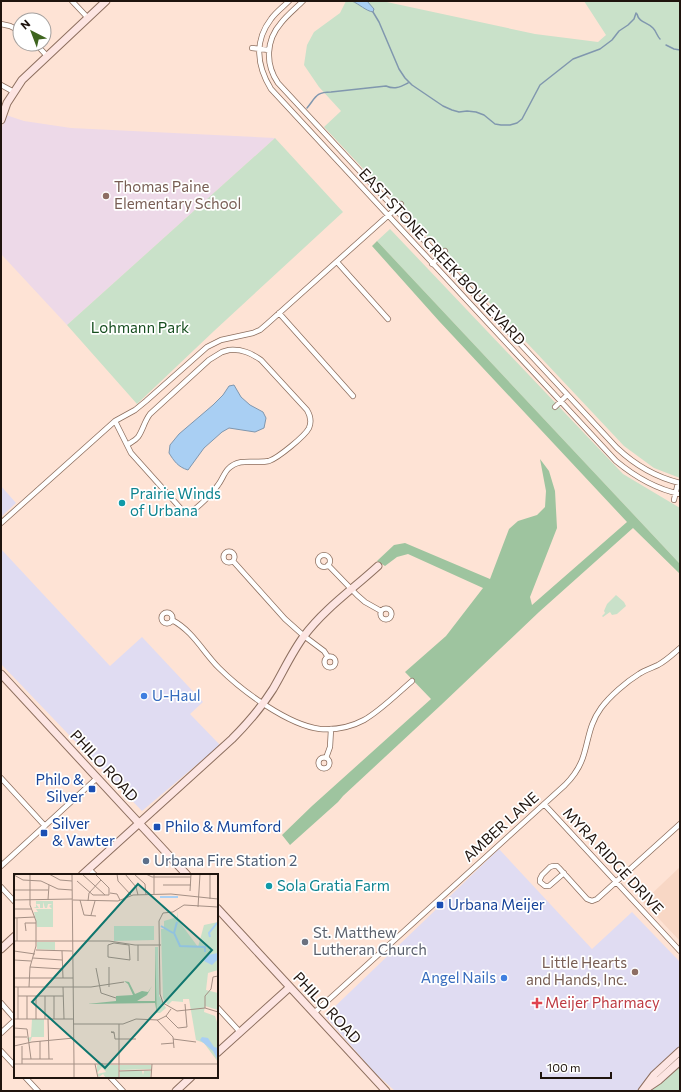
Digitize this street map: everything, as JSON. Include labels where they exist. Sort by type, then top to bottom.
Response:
[{"type":"street","points":[[72,1],[88,18]]},
{"type":"street","points":[[1,120],[7,103],[26,75],[106,1]]},
{"type":"street","name":"EAST STONE CREEK BOULEVARD","points":[[289,1],[274,14],[266,26],[259,49],[260,64],[266,81],[271,89],[606,451],[624,467],[643,480],[678,493]]},
{"type":"street","name":"EAST STONE CREEK BOULEVARD","points":[[303,1],[278,26],[271,40],[269,50],[270,65],[274,78],[617,448],[633,462],[653,474],[679,483]]},
{"type":"street","points":[[1,24],[12,27]]},
{"type":"street","points":[[252,48],[269,50]]},
{"type":"street","points":[[43,52],[47,56]]},
{"type":"street","points":[[1,85],[14,92]]},
{"type":"street","points":[[292,112],[299,105]]},
{"type":"street","points":[[1,523],[115,421],[135,410],[207,347],[222,340],[260,330],[400,204]]},
{"type":"street","points":[[432,264],[445,251]]},
{"type":"street","points":[[337,262],[388,319]]},
{"type":"street","points":[[279,313],[353,396]]},
{"type":"street","points":[[115,421],[127,445],[131,453],[183,511],[189,512],[197,507],[214,491],[231,466],[243,462],[268,461],[280,456],[307,431],[310,420],[307,410],[262,360],[247,352],[229,350],[222,352],[209,360],[150,414],[146,419],[138,437],[134,442],[130,442],[127,445]]},
{"type":"street","points":[[555,407],[567,395]]},
{"type":"street","points":[[674,500],[678,493],[679,483]]},
{"type":"street","points":[[232,561],[285,619],[324,651],[328,657]]},
{"type":"street","points":[[328,565],[351,590],[365,602],[381,611]]},
{"type":"street","points":[[83,874],[245,726],[263,704],[304,636],[319,618],[378,566]]},
{"type":"street","points":[[172,620],[188,631],[213,662],[245,691],[263,704],[284,716],[304,725],[319,729],[345,727],[364,720],[412,681]]},
{"type":"street","name":"AMBER LANE","points":[[314,1012],[565,785],[576,771],[584,755],[591,727],[608,700],[632,678],[666,660],[680,648]]},
{"type":"street","name":"PHILO ROAD","points":[[1,674],[186,874]]},
{"type":"street","points":[[326,758],[330,747],[331,729]]},
{"type":"street","points":[[1,866],[97,778]]},
{"type":"street","points":[[2,781],[45,826]]},
{"type":"street","name":"MYRA RIDGE DRIVE","points":[[544,804],[680,951]]},
{"type":"street","points":[[564,873],[550,886],[545,886],[540,882],[542,875],[552,866],[559,868],[564,873],[587,899],[592,901],[597,899],[680,824]]},
{"type":"street","points":[[89,869],[94,874]]},
{"type":"street","points":[[1,887],[14,901]]},
{"type":"street","name":"PHILO ROAD","points":[[218,909],[314,1012],[381,1089]]},
{"type":"street","points":[[1,949],[14,937]]},
{"type":"street","points":[[218,1052],[290,987]]},
{"type":"street","points":[[1,1003],[14,1019]]},
{"type":"street","points":[[218,1008],[240,1032]]},
{"type":"street","points":[[1,1033],[14,1021]]},
{"type":"street","points":[[1,1051],[14,1065]]},
{"type":"street","points":[[642,1091],[654,1075],[680,1051]]},
{"type":"street","points":[[642,1091],[659,1080],[680,1061]]},
{"type":"street","points":[[26,1078],[38,1091]]},
{"type":"street","points":[[111,1078],[123,1091]]},
{"type":"street","points":[[176,1091],[190,1078]]},
{"type":"shaded area","name":"Thomas Paine Elementary School","points":[[6,115],[24,121],[71,128],[275,138],[67,325],[1,254],[1,130]]},
{"type":"shaded area","points":[[1,486],[16,503],[1,517]]},
{"type":"shaded area","points":[[1,549],[110,666],[142,637],[203,702],[190,714],[220,745],[142,811],[1,664]]},
{"type":"shaded area","points":[[499,849],[592,949],[632,912],[680,962],[680,1091],[395,1091],[374,1072],[325,1016]]},
{"type":"shaded area","points":[[680,867],[680,941],[643,902]]},
{"type":"green space","points":[[346,1],[382,1],[535,34],[598,42],[606,35],[584,1],[680,1],[680,478],[654,468],[624,446],[324,127],[341,111],[319,87],[304,65],[307,45],[314,32],[340,13]]},
{"type":"green space","name":"Lohmann Park","points":[[275,138],[343,212],[137,404],[67,325]]},
{"type":"green space","points":[[390,229],[623,474],[680,508],[680,564],[377,241]]},
{"type":"green space","points":[[377,241],[680,564],[680,574],[633,528],[539,612],[338,802],[290,845],[282,835],[431,699],[405,672],[446,636],[483,588],[408,554],[397,557],[385,566],[377,561],[394,545],[405,543],[490,579],[509,529],[518,521],[537,515],[545,507],[546,491],[540,459],[549,471],[555,491],[557,528],[530,597],[532,605],[627,522],[439,321],[372,246]]},
{"type":"green space","points":[[616,595],[624,602],[626,606],[617,614],[612,615],[610,612],[603,617],[602,616],[605,613],[604,611],[607,604]]},
{"type":"green space","points":[[680,1064],[680,1091],[651,1091]]},
{"type":"water","points":[[352,1],[367,1],[374,9],[373,12],[368,10]]},
{"type":"water","points":[[234,385],[241,397],[250,405],[263,412],[266,418],[264,428],[255,432],[229,428],[222,432],[204,448],[188,470],[182,467],[169,453],[170,445],[179,434],[223,395],[229,386]]},
{"type":"waterway","points":[[373,12],[379,22],[399,69],[412,85],[443,106],[459,112],[476,112],[484,115],[495,124],[501,125],[510,125],[517,123],[522,119],[540,85],[573,59],[600,49],[612,40],[619,31],[628,25],[634,19],[636,13]]},
{"type":"waterway","points":[[637,14],[642,21],[653,28],[660,39]]},
{"type":"waterway","points":[[666,45],[680,50]]},
{"type":"waterway","points":[[307,108],[317,96],[322,93],[386,86],[395,88],[408,83]]},
{"type":"place","name":"Thomas Paine Elementary School","points":[[106,196]]},
{"type":"place","name":"Prairie Winds of Urbana","points":[[122,503]]},
{"type":"place","name":"U-Haul","points":[[144,696]]},
{"type":"place","name":"Philo & Silver","points":[[92,789]]},
{"type":"place","name":"Philo & Mumford","points":[[157,827]]},
{"type":"place","name":"Silver & Vawter","points":[[44,833]]},
{"type":"place","name":"Urbana Fire Station 2","points":[[146,861]]},
{"type":"place","name":"Sola Gratia Farm","points":[[269,886]]},
{"type":"place","name":"Urbana Meijer","points":[[440,905]]},
{"type":"place","name":"St. Matthew Lutheran Church","points":[[305,942]]},
{"type":"place","name":"Little Hearts and Hands, Inc.","points":[[635,972]]},
{"type":"place","name":"Angel Nails","points":[[504,978]]},
{"type":"place","name":"Meijer Pharmacy","points":[[537,1003]]}]
